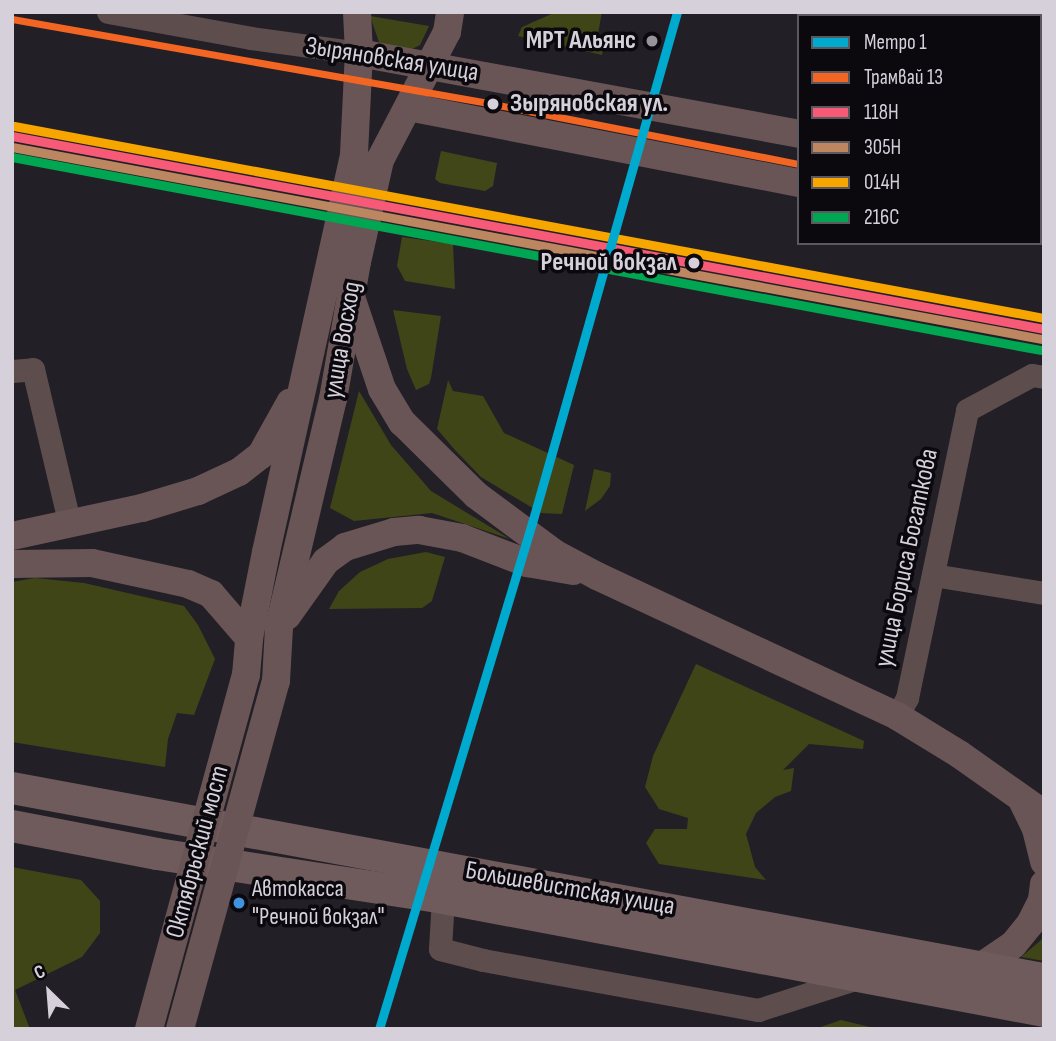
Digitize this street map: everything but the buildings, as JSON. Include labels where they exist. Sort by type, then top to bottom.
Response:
[{"type":"highway","name":"Большевистская улица","points":[[12,788],[1044,979]]},
{"type":"highway","name":"Большевистская улица","points":[[12,826],[157,854],[443,898],[1044,1011]]},
{"type":"main road","name":"улица Восход","points":[[276,681],[279,626],[333,399],[357,262],[367,157],[357,12]]},
{"type":"main road","name":"улица Восход","points":[[246,675],[248,638],[308,370],[330,257],[367,157],[408,107],[447,32],[450,12]]},
{"type":"main road","name":"Зыряновская улица","points":[[359,53],[797,134]]},
{"type":"main road","points":[[514,128],[524,83]]},
{"type":"main road","name":"Зыряновская улица","points":[[408,107],[797,183]]},
{"type":"main road","points":[[352,300],[382,390],[402,422],[475,495],[554,553],[597,576],[897,716],[959,754],[1044,814]]},
{"type":"main road","points":[[12,536],[70,525],[187,494],[239,472],[261,455],[308,370]]},
{"type":"main road","points":[[279,626],[326,561],[345,547],[394,532],[419,530],[462,538],[527,562],[597,576]]},
{"type":"main road","points":[[12,564],[92,563],[188,584],[211,594],[248,638]]},
{"type":"main road","name":"Октябрьский мост","points":[[149,1029],[246,675]]},
{"type":"main road","name":"Октябрьский мост","points":[[180,1029],[276,681]]},
{"type":"main road","points":[[1021,797],[1036,829],[1044,862]]},
{"type":"main road","points":[[979,967],[1013,945],[1030,924],[1042,900],[1044,884]]},
{"type":"street","name":"Зыряновская улица","points":[[108,12],[251,38],[359,53]]},
{"type":"street","points":[[23,370],[70,525]]},
{"type":"street","name":"улица Бориса Богаткова","points":[[897,716],[907,698],[967,410],[1032,375],[1044,377]]},
{"type":"street","points":[[933,575],[1044,593]]},
{"type":"street","points":[[443,898],[440,949],[758,1010],[866,976]]},
{"type":"green space","points":[[556,12],[602,12],[597,39],[605,41],[602,55],[518,36],[522,27]]},
{"type":"green space","points":[[370,16],[429,26],[420,45],[408,51],[380,45]]},
{"type":"green space","points":[[441,151],[497,163],[493,186],[485,191],[440,183],[435,179]]},
{"type":"green space","points":[[402,237],[453,244],[455,289],[405,281],[397,266]]},
{"type":"green space","points":[[393,310],[441,316],[429,384],[416,390],[407,369]]},
{"type":"green space","points":[[448,380],[453,391],[483,396],[504,433],[574,465],[562,514],[541,513],[481,477],[437,429]]},
{"type":"green space","points":[[359,391],[391,445],[431,491],[510,539],[432,513],[354,521],[330,508]]},
{"type":"green space","points":[[594,469],[611,473],[610,486],[601,499],[585,511]]},
{"type":"green space","points":[[426,552],[445,557],[432,601],[422,608],[329,609],[339,591],[360,572],[388,559]]},
{"type":"green space","points":[[35,578],[84,583],[184,606],[198,625],[215,659],[194,715],[177,713],[168,739],[165,767],[12,742],[12,582]]},
{"type":"green space","points":[[696,664],[864,741],[863,749],[809,744],[783,770],[794,768],[791,791],[775,797],[756,813],[746,834],[755,867],[766,880],[659,864],[646,843],[655,829],[687,829],[688,818],[659,809],[645,787],[653,756]]},
{"type":"green space","points":[[12,867],[81,880],[100,901],[100,933],[82,957],[15,990],[30,1029],[12,1029]]},
{"type":"green space","points":[[1044,936],[1044,961],[1021,957],[1040,941]]},
{"type":"green space","points":[[841,1020],[878,1029],[815,1029]]},
{"type":"metro line","name":"1","points":[[379,1029],[532,523],[677,12]]},
{"type":"tram line","name":"13","points":[[12,19],[493,104],[797,164]]},
{"type":"transit line","name":"014Н","points":[[14,126],[1044,318]]},
{"type":"transit line","name":"118Н","points":[[12,136],[1044,329]]},
{"type":"transit line","name":"305Н","points":[[12,147],[1042,339]]},
{"type":"transit line","name":"216С","points":[[12,157],[1040,350]]},
{"type":"place","name":"МРТ Альянс","points":[[652,41]]},
{"type":"place","name":"Зыряновская ул.","points":[[493,104]]},
{"type":"place","name":"Речной вокзал","points":[[694,263]]},
{"type":"place","name":"Автокасса \"Речной вокзал\"","points":[[239,903]]}]
